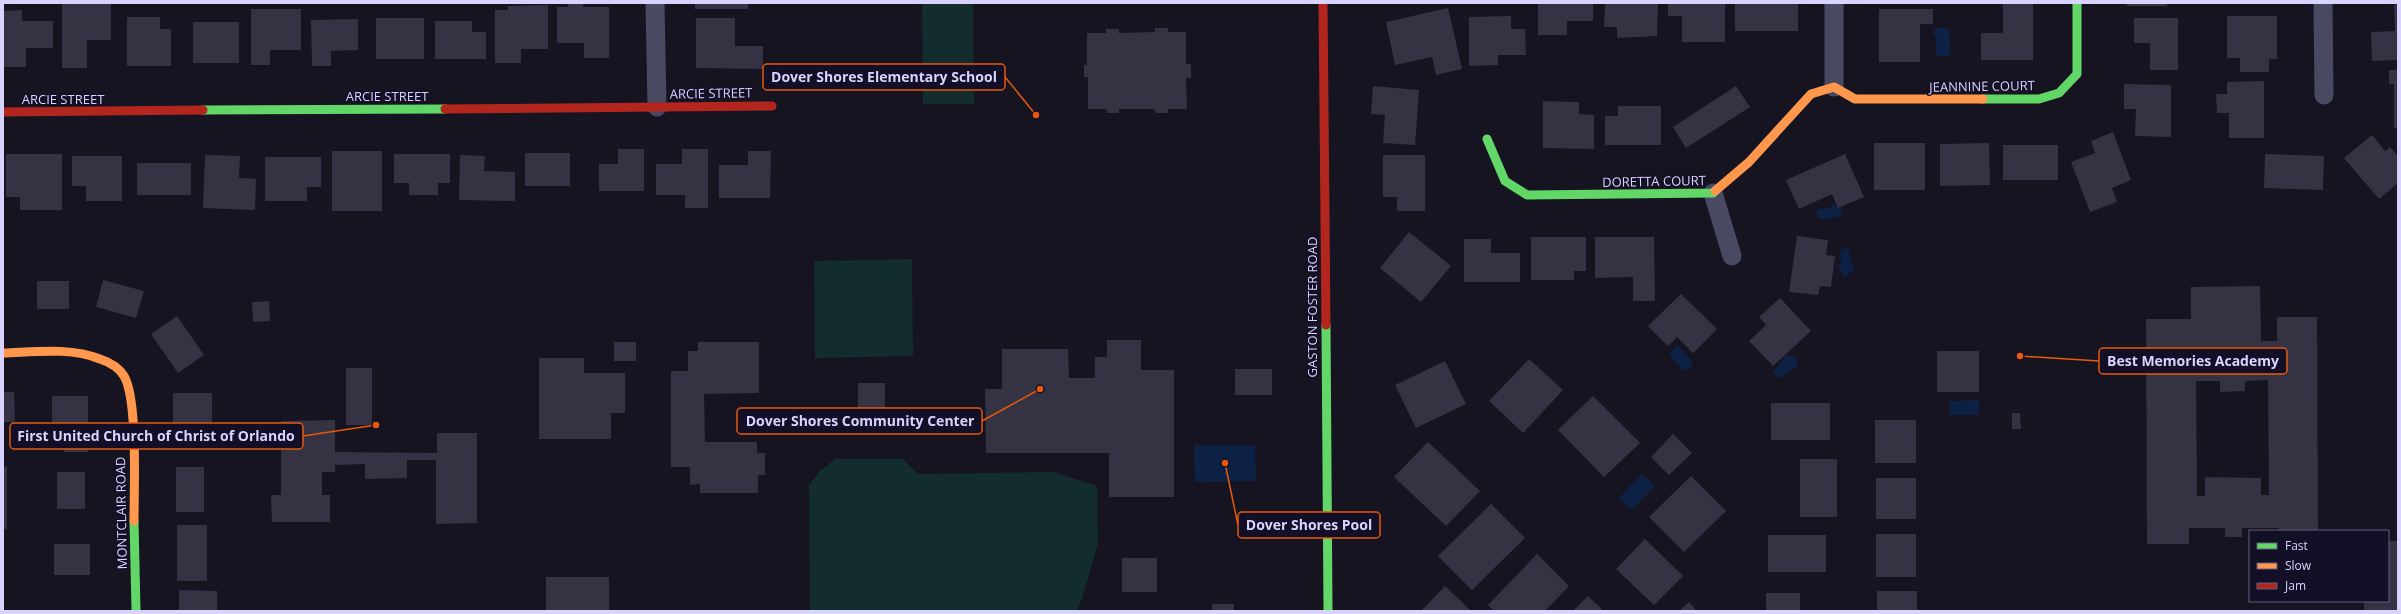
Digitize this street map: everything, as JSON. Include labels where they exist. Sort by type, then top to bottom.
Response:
[{"type":"street","points":[[655,3],[657,107]]},
{"type":"street","name":"GASTON FOSTER ROAD","points":[[1323,3],[1328,611]]},
{"type":"street","points":[[1834,3],[1834,87]]},
{"type":"street","name":"JEANNINE COURT","points":[[1834,87],[1855,99],[2038,99],[2059,93],[2077,74],[2077,3]]},
{"type":"street","points":[[2324,3],[2324,95]]},
{"type":"street","name":"DORETTA COURT","points":[[1487,139],[1505,182],[1527,195],[1713,193],[1749,162],[1811,94],[1834,87]]},
{"type":"street","name":"ARCIE STREET","points":[[3,112],[772,106]]},
{"type":"street","points":[[1713,193],[1732,256]]},
{"type":"street","name":"MONTCLAIR ROAD","points":[[3,353],[77,353],[106,360],[123,375],[132,398],[136,611]]},
{"type":"green space","points":[[922,3],[973,3],[974,104],[923,104]]},
{"type":"green space","points":[[912,259],[913,356],[815,358],[814,261]]},
{"type":"green space","points":[[835,459],[903,459],[918,474],[1053,472],[1097,486],[1098,544],[1082,599],[1076,611],[810,611],[809,485],[820,471]]},
{"type":"water","points":[[1936,28],[1949,28],[1950,55],[1936,56],[1936,39],[1933,32]]},
{"type":"water","points":[[1834,204],[1843,212],[1841,216],[1823,220],[1817,217],[1816,211],[1819,209],[1829,208]]},
{"type":"water","points":[[1848,247],[1854,270],[1845,277],[1838,267],[1841,263],[1840,250]]},
{"type":"water","points":[[1676,346],[1679,347],[1692,361],[1692,365],[1687,370],[1683,370],[1669,355]]},
{"type":"water","points":[[1786,355],[1795,357],[1798,366],[1778,379],[1773,372]]},
{"type":"water","points":[[1979,400],[1979,415],[1950,415],[1949,401]]},
{"type":"water","points":[[1194,445],[1255,445],[1256,481],[1195,482]]},
{"type":"water","points":[[1642,474],[1655,486],[1632,510],[1619,498]]},
{"type":"building","points":[[62,3],[111,3],[111,40],[87,40],[87,68],[62,68]]},
{"type":"building","points":[[568,3],[583,3],[583,7],[609,7],[609,58],[584,58],[584,43],[557,43],[557,7],[568,7]]},
{"type":"building","points":[[695,3],[748,3],[748,9],[695,9]]},
{"type":"building","points":[[1538,3],[1593,3],[1593,21],[1567,21],[1567,35],[1538,35]]},
{"type":"building","points":[[1605,3],[1658,3],[1657,36],[1617,38],[1617,27],[1604,27]]},
{"type":"building","points":[[1668,3],[1725,3],[1725,42],[1682,42],[1682,16],[1668,16]]},
{"type":"building","points":[[1735,3],[1798,3],[1798,31],[1735,31]]},
{"type":"building","points":[[2127,3],[2167,3],[2167,6],[2127,6]]},
{"type":"building","points":[[2003,4],[2033,4],[2033,60],[1981,60],[1981,33],[2003,33]]},
{"type":"building","points":[[548,5],[548,49],[521,49],[521,63],[495,63],[495,10],[508,10],[508,6]]},
{"type":"building","points":[[2394,5],[2398,5],[2398,60],[2372,61],[2371,32],[2395,31]]},
{"type":"building","points":[[1448,8],[1462,69],[1436,75],[1432,57],[1395,65],[1386,22]]},
{"type":"building","points":[[251,9],[301,9],[301,50],[270,50],[270,65],[251,65]]},
{"type":"building","points":[[1879,9],[1933,9],[1933,24],[1920,24],[1920,62],[1879,62]]},
{"type":"building","points":[[22,10],[22,21],[53,21],[53,48],[26,48],[26,67],[3,67],[3,11]]},
{"type":"building","points":[[1511,16],[1511,29],[1525,29],[1526,55],[1498,55],[1498,65],[1469,66],[1469,17]]},
{"type":"building","points":[[2227,16],[2277,16],[2277,59],[2269,59],[2269,72],[2240,72],[2240,58],[2227,58]]},
{"type":"building","points":[[127,17],[160,17],[160,29],[171,29],[171,66],[127,66]]},
{"type":"building","points":[[376,18],[424,18],[424,59],[376,59]]},
{"type":"building","points":[[696,18],[735,18],[735,46],[763,46],[763,69],[696,68]]},
{"type":"building","points":[[2134,18],[2178,18],[2178,70],[2150,70],[2150,43],[2134,43]]},
{"type":"building","points":[[358,19],[358,50],[331,51],[331,66],[312,66],[311,20]]},
{"type":"building","points":[[435,21],[472,21],[472,32],[486,32],[486,59],[435,59]]},
{"type":"building","points":[[193,22],[239,22],[239,63],[193,63]]},
{"type":"building","points":[[1155,28],[1168,28],[1168,32],[1186,32],[1186,64],[1191,64],[1191,78],[1186,78],[1187,109],[1168,109],[1168,113],[1156,113],[1155,109],[1119,109],[1119,113],[1107,113],[1107,109],[1088,109],[1088,77],[1084,77],[1084,65],[1087,65],[1087,33],[1106,33],[1106,29],[1119,29],[1119,33],[1155,32]]},
{"type":"building","points":[[2389,70],[2398,70],[2398,128],[2394,128],[2394,84],[2389,84]]},
{"type":"building","points":[[2264,81],[2264,138],[2229,138],[2229,113],[2217,113],[2216,94],[2227,94],[2227,82]]},
{"type":"building","points":[[2124,84],[2171,85],[2171,137],[2135,136],[2136,109],[2124,109]]},
{"type":"building","points":[[1373,86],[1419,90],[1415,145],[1383,143],[1385,115],[1371,114]]},
{"type":"building","points":[[1736,86],[1750,107],[1686,148],[1673,127]]},
{"type":"building","points":[[1543,101],[1579,102],[1579,114],[1594,115],[1594,149],[1543,148]]},
{"type":"building","points":[[1618,106],[1661,106],[1661,145],[1605,145],[1605,116],[1618,116]]},
{"type":"building","points":[[2113,132],[2131,180],[2112,188],[2117,202],[2090,212],[2071,162],[2095,153],[2091,141]]},
{"type":"building","points":[[2372,135],[2385,151],[2390,147],[2398,156],[2398,183],[2379,199],[2344,158]]},
{"type":"building","points":[[1874,143],[1925,143],[1925,190],[1874,190]]},
{"type":"building","points":[[1989,143],[1990,185],[1940,186],[1940,144]]},
{"type":"building","points":[[2003,145],[2058,145],[2058,180],[2003,180]]},
{"type":"building","points":[[618,149],[644,149],[644,191],[599,191],[599,164],[618,164]]},
{"type":"building","points":[[682,149],[708,149],[708,208],[685,208],[685,195],[656,195],[656,164],[682,164]]},
{"type":"building","points":[[332,151],[382,151],[382,211],[332,211]]},
{"type":"building","points":[[748,151],[771,151],[770,198],[719,198],[719,165],[748,165]]},
{"type":"building","points":[[525,153],[570,153],[570,186],[525,186]]},
{"type":"building","points":[[6,154],[62,154],[62,210],[20,210],[20,197],[6,197]]},
{"type":"building","points":[[394,154],[450,154],[450,183],[438,183],[438,195],[409,195],[409,183],[394,183]]},
{"type":"building","points":[[1845,154],[1864,197],[1838,208],[1832,194],[1799,209],[1786,180]]},
{"type":"building","points":[[2265,154],[2324,156],[2323,190],[2264,188]]},
{"type":"building","points":[[205,155],[240,156],[239,178],[256,179],[255,210],[203,208]]},
{"type":"building","points":[[460,155],[485,156],[484,171],[515,172],[515,201],[459,200]]},
{"type":"building","points":[[1383,155],[1425,155],[1425,211],[1397,211],[1397,197],[1383,197]]},
{"type":"building","points":[[72,156],[122,156],[122,201],[86,201],[86,186],[72,186]]},
{"type":"building","points":[[265,157],[321,157],[321,187],[307,187],[307,201],[265,201]]},
{"type":"building","points":[[137,163],[191,163],[191,195],[137,195]]},
{"type":"building","points":[[1409,232],[1451,266],[1421,302],[1380,268]]},
{"type":"building","points":[[1797,236],[1828,240],[1826,255],[1835,256],[1831,287],[1820,286],[1818,295],[1789,292]]},
{"type":"building","points":[[1531,237],[1586,237],[1586,271],[1574,271],[1574,280],[1531,280]]},
{"type":"building","points":[[1595,237],[1654,237],[1655,301],[1633,301],[1633,277],[1595,278]]},
{"type":"building","points":[[1464,239],[1491,239],[1491,253],[1520,253],[1520,282],[1464,282]]},
{"type":"building","points":[[103,280],[144,291],[136,318],[96,307]]},
{"type":"building","points":[[37,281],[69,281],[69,309],[37,309]]},
{"type":"building","points":[[2260,286],[2261,341],[2277,341],[2277,317],[2317,317],[2318,530],[2242,528],[2242,537],[2225,537],[2225,528],[2189,528],[2189,544],[2147,544],[2146,319],[2191,319],[2191,287]],"holes":[[[2268,380],[2269,495],[2261,495],[2261,478],[2205,477],[2205,496],[2197,496],[2196,381],[2220,381],[2220,392],[2245,391],[2245,381]]]},
{"type":"building","points":[[1681,294],[1717,329],[1693,353],[1677,337],[1668,346],[1648,326]]},
{"type":"building","points":[[1780,298],[1811,331],[1773,366],[1749,341],[1766,325],[1759,317]]},
{"type":"building","points":[[269,301],[270,321],[253,322],[252,302]]},
{"type":"building","points":[[177,316],[204,355],[178,373],[151,334]]},
{"type":"building","points":[[1107,340],[1141,340],[1141,370],[1174,370],[1174,497],[1109,497],[1109,453],[986,453],[985,389],[1002,389],[1002,349],[1068,349],[1069,378],[1095,378],[1095,357],[1107,357]]},
{"type":"building","points":[[614,342],[636,342],[636,361],[614,361]]},
{"type":"building","points":[[698,342],[759,342],[759,393],[704,394],[705,442],[757,442],[757,453],[765,453],[765,475],[758,475],[758,493],[700,493],[700,484],[690,485],[690,467],[671,467],[671,371],[688,371],[688,351],[698,351]]},
{"type":"building","points":[[1937,351],[1979,351],[1979,392],[1937,392]]},
{"type":"building","points":[[539,358],[584,358],[584,373],[625,373],[625,413],[611,413],[611,439],[539,439]]},
{"type":"building","points":[[1529,359],[1563,390],[1523,433],[1489,401]]},
{"type":"building","points":[[1445,361],[1466,404],[1416,428],[1395,385]]},
{"type":"building","points":[[346,368],[372,368],[372,425],[346,425]]},
{"type":"building","points":[[1235,369],[1272,369],[1272,395],[1235,395]]},
{"type":"building","points":[[858,383],[885,383],[885,419],[858,419]]},
{"type":"building","points":[[3,392],[14,392],[15,422],[3,422]]},
{"type":"building","points":[[173,393],[212,393],[212,437],[173,437]]},
{"type":"building","points":[[52,396],[88,396],[88,452],[64,452],[64,423],[52,423]]},
{"type":"building","points":[[1593,396],[1640,443],[1604,477],[1558,430]]},
{"type":"building","points":[[1771,403],[1830,403],[1830,440],[1771,440]]},
{"type":"building","points":[[2012,413],[2020,413],[2021,429],[2012,429]]},
{"type":"building","points":[[335,420],[335,452],[437,453],[437,433],[477,433],[477,523],[436,524],[436,460],[407,460],[407,478],[365,479],[365,464],[335,465],[335,472],[322,472],[322,495],[330,495],[330,522],[272,522],[271,495],[281,495],[281,421]]},
{"type":"building","points":[[1875,420],[1916,420],[1916,463],[1875,463]]},
{"type":"building","points":[[1673,434],[1692,453],[1669,475],[1651,457]]},
{"type":"building","points":[[1428,442],[1480,491],[1446,526],[1394,477]]},
{"type":"building","points":[[1800,459],[1837,459],[1837,517],[1800,517]]},
{"type":"building","points":[[3,467],[7,467],[7,529],[3,529]]},
{"type":"building","points":[[176,467],[204,467],[204,512],[176,512]]},
{"type":"building","points":[[57,472],[85,472],[85,509],[57,509]]},
{"type":"building","points":[[1691,476],[1726,511],[1684,552],[1649,517]]},
{"type":"building","points":[[1876,478],[1916,478],[1916,519],[1876,519]]},
{"type":"building","points":[[1491,504],[1525,538],[1472,590],[1438,556]]},
{"type":"building","points":[[177,525],[207,525],[207,581],[177,581]]},
{"type":"building","points":[[1876,534],[1916,534],[1916,577],[1876,577]]},
{"type":"building","points":[[1768,535],[1826,535],[1826,572],[1768,572]]},
{"type":"building","points":[[1645,539],[1683,576],[1654,605],[1616,569]]},
{"type":"building","points":[[2389,541],[2398,541],[2398,611],[2364,611],[2364,602],[2389,602]]},
{"type":"building","points":[[54,544],[90,544],[90,575],[54,575]]},
{"type":"building","points":[[1537,554],[1569,586],[1545,611],[1494,611],[1488,605]]},
{"type":"building","points":[[1122,558],[1157,558],[1157,592],[1122,592]]},
{"type":"building","points":[[546,577],[609,577],[609,611],[546,611]]},
{"type":"building","points":[[1445,586],[1471,611],[1421,611]]},
{"type":"building","points":[[179,590],[217,591],[217,611],[179,611]]},
{"type":"building","points":[[1877,591],[1917,591],[1917,611],[1877,611]]},
{"type":"building","points":[[1766,593],[1800,593],[1800,611],[1766,611]]},
{"type":"building","points":[[1588,596],[1604,611],[1573,611]]},
{"type":"building","points":[[1689,602],[1697,611],[1679,611]]},
{"type":"building","points":[[1212,604],[1234,604],[1234,611],[1212,611]]},
{"type":"traffic: fast","points":[[1983,99],[2039,99],[2059,93],[2077,74],[2077,3]]},
{"type":"traffic: fast","points":[[203,110],[445,109]]},
{"type":"traffic: fast","points":[[1487,139],[1505,181],[1527,195],[1713,193],[1715,191]]},
{"type":"traffic: fast","points":[[1326,325],[1328,611]]},
{"type":"traffic: fast","points":[[134,521],[136,611]]},
{"type":"traffic: slow","points":[[1715,191],[1749,162],[1811,94],[1834,87],[1855,99],[1983,99]]},
{"type":"traffic: slow","points":[[3,353],[39,351],[77,353],[103,360],[114,366],[122,373],[128,388],[133,424],[135,468],[134,521]]},
{"type":"traffic: jam","points":[[1323,3],[1326,325]]},
{"type":"traffic: jam","points":[[445,109],[772,106]]},
{"type":"traffic: jam","points":[[3,112],[203,110]]},
{"type":"place","name":"Dover Shores Elementary School","points":[[1036,115]]},
{"type":"place","name":"Best Memories Academy","points":[[2020,356]]},
{"type":"place","name":"Dover Shores Community Center","points":[[1040,389]]},
{"type":"place","name":"First United Church of Christ of Orlando","points":[[376,425]]},
{"type":"place","name":"Dover Shores Pool","points":[[1225,463]]}]
